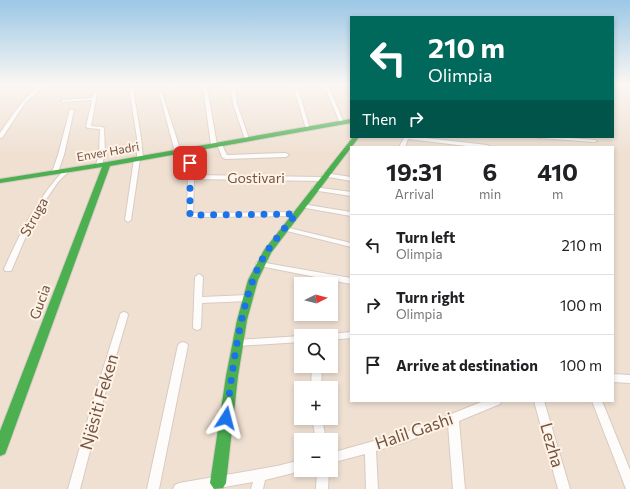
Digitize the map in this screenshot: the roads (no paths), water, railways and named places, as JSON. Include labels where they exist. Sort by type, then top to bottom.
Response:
[{"type":"street","points":[[0,137],[20,108]]},
{"type":"street","points":[[92,108],[88,127],[102,128],[103,165]]},
{"type":"street","points":[[128,220],[138,159],[139,138],[134,108]]},
{"type":"street","points":[[165,108],[178,152]]},
{"type":"street","points":[[208,108],[216,145],[225,157],[286,154]]},
{"type":"street","points":[[236,108],[247,139]]},
{"type":"street","points":[[302,108],[308,129]]},
{"type":"street","points":[[338,108],[346,122]]},
{"type":"street","points":[[55,172],[61,155],[72,110]]},
{"type":"street","name":"Enver Hadri","points":[[0,181],[103,165],[346,122]]},
{"type":"street","points":[[412,138],[456,146]]},
{"type":"street","points":[[553,138],[595,141]]},
{"type":"street","points":[[218,483],[227,412],[238,344],[248,298],[260,264],[266,252],[314,189],[349,148]]},
{"type":"street","points":[[189,150],[191,177],[190,215],[296,214]]},
{"type":"street","name":"Gucia","points":[[0,449],[103,165]]},
{"type":"street","name":"Struga","points":[[8,269],[31,219],[46,195],[66,171]]},
{"type":"street","name":"Gostivari","points":[[191,177],[324,177],[350,179]]},
{"type":"street","points":[[314,189],[350,194]]},
{"type":"street","points":[[302,206],[350,214]]},
{"type":"street","points":[[285,229],[350,245]]},
{"type":"street","points":[[260,264],[350,281]]},
{"type":"street","points":[[197,328],[199,277]]},
{"type":"street","points":[[198,300],[248,298]]},
{"type":"street","name":"Njësiti Feken","points":[[74,489],[98,401],[124,315]]},
{"type":"street","points":[[338,336],[350,335]]},
{"type":"street","points":[[238,344],[294,340]]},
{"type":"street","points":[[154,489],[183,345]]},
{"type":"street","points":[[614,378],[630,379]]},
{"type":"street","name":"Halil Gashi","points":[[338,456],[406,437],[493,402]]},
{"type":"street","name":"Lezha","points":[[539,402],[564,489]]},
{"type":"street","points":[[597,402],[630,485]]},
{"type":"street","points":[[453,418],[458,489]]},
{"type":"street","points":[[370,447],[372,489]]},
{"type":"street","points":[[179,489],[260,476],[294,468]]},
{"type":"street","points":[[257,489],[260,476]]},
{"type":"street","points":[[322,489],[323,477]]}]
